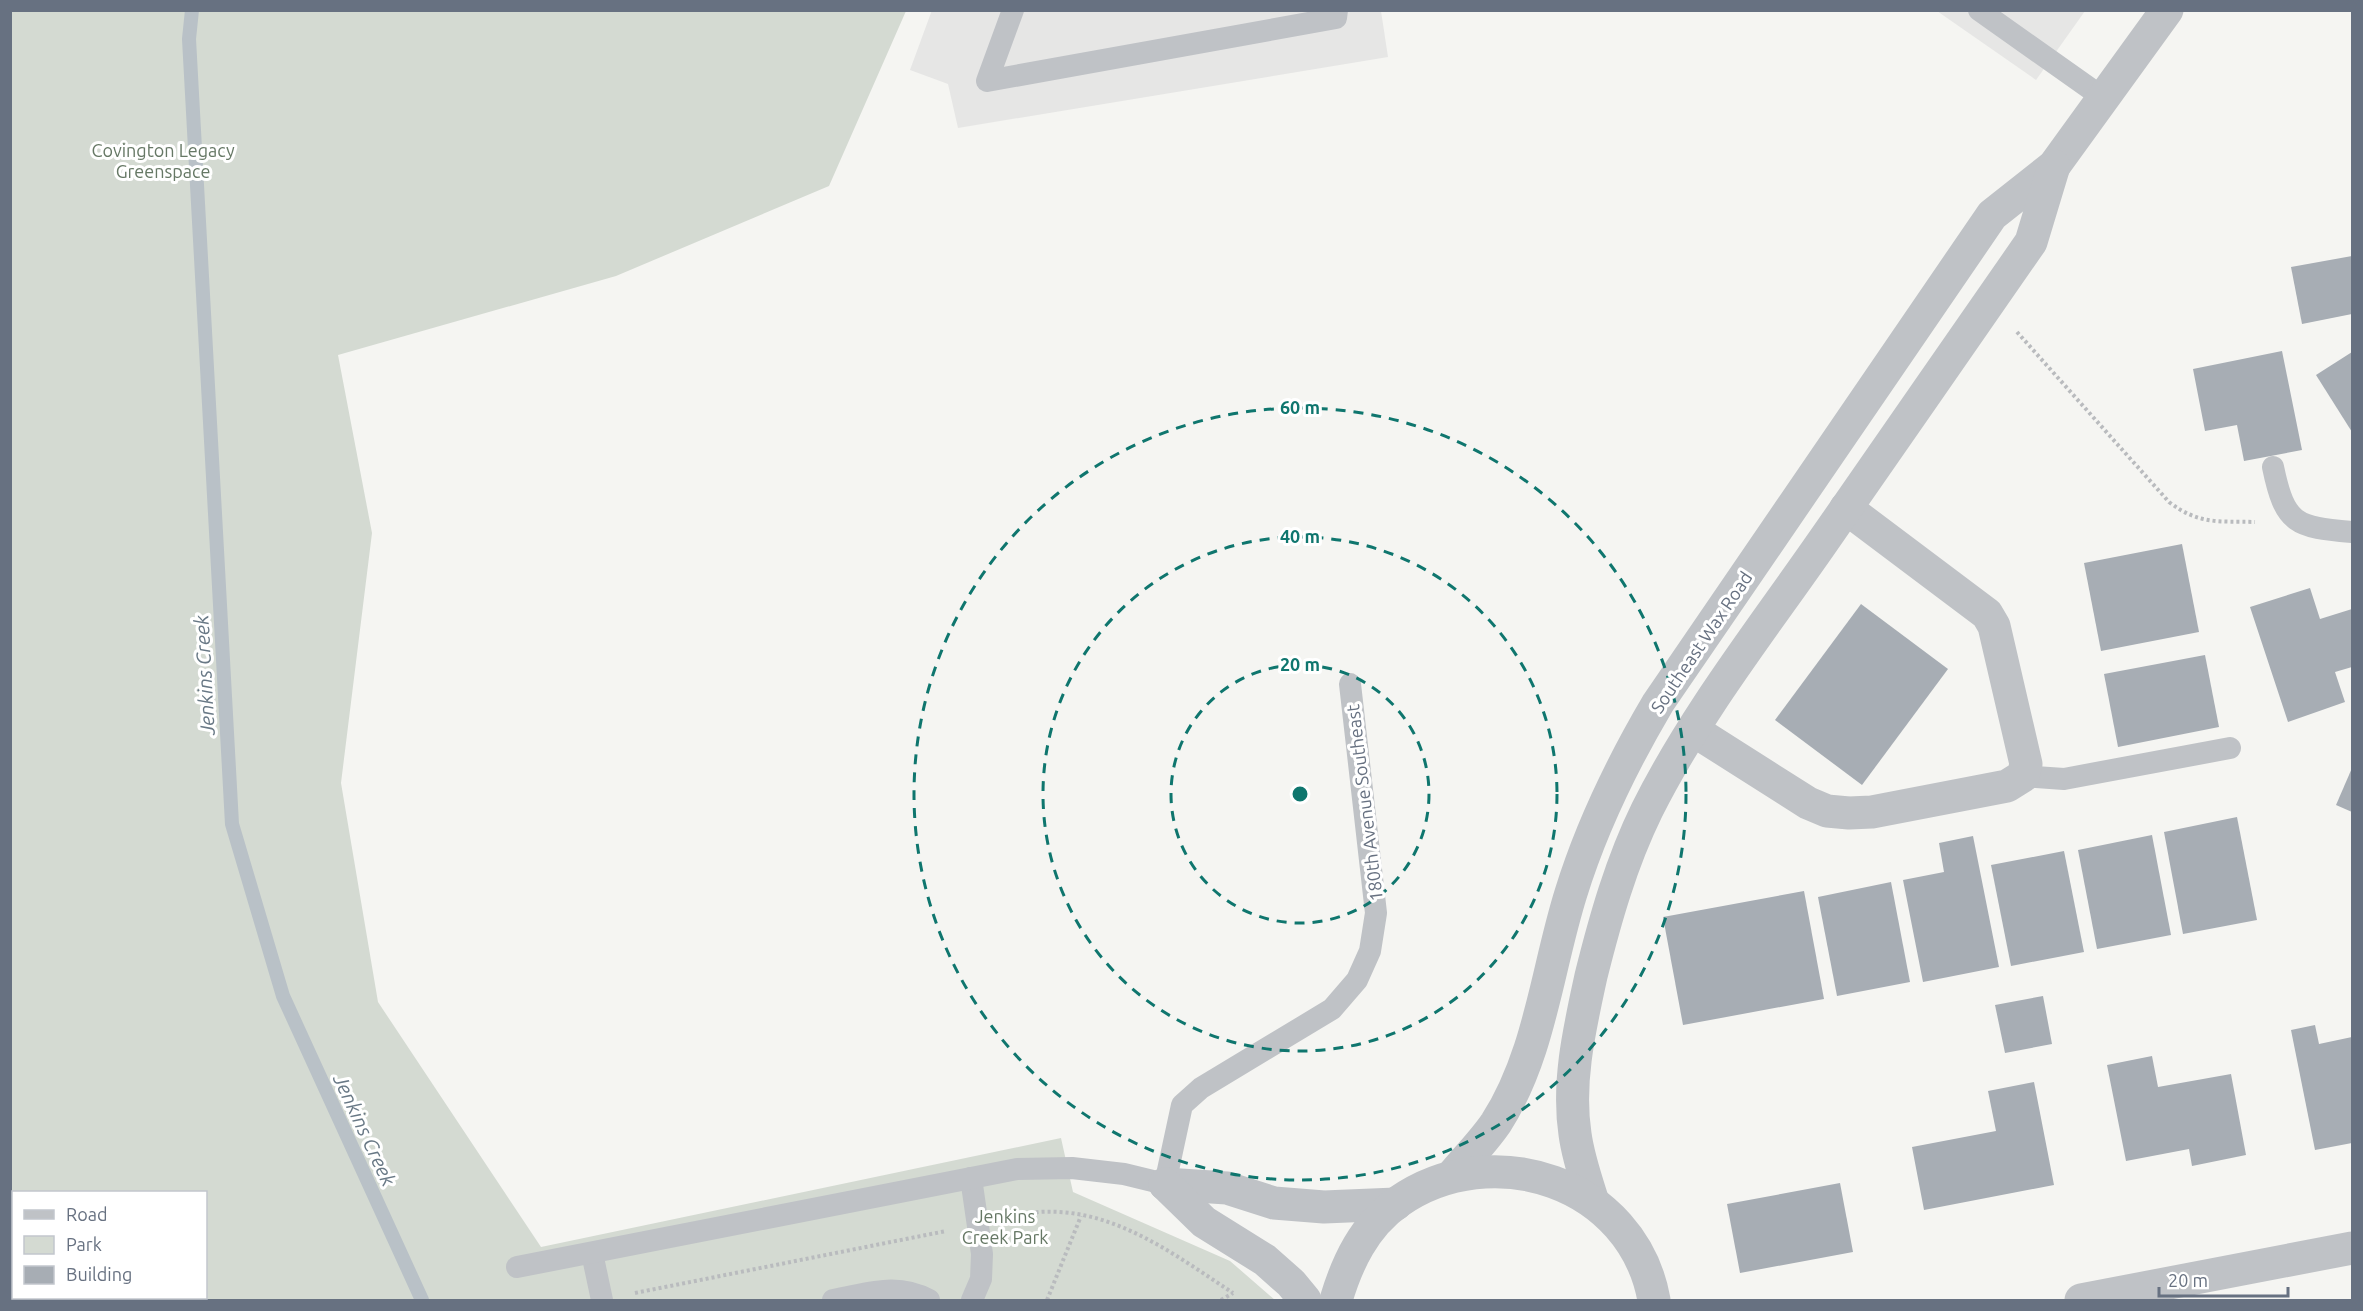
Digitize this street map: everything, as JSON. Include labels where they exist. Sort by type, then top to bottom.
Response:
[{"type":"street","name":"Southeast Wax Road","points":[[1452,1176],[1495,1124],[1511,1095],[1529,1052],[1570,896],[1586,848],[1604,803],[1630,750],[1658,703],[1992,215],[2054,166],[2167,10]]},
{"type":"street","name":"Southeast Wax Road","points":[[1593,1202],[1575,1132],[1573,1102],[1575,1063],[1581,1022],[1600,938],[1622,870],[1646,812],[1693,730],[2031,242],[2054,166]]},
{"type":"street","points":[[1693,730],[1808,803],[1827,811],[1872,812],[2007,786],[2023,776],[2026,764],[1994,626],[1987,614],[1846,508]]},
{"type":"street","points":[[1336,1300],[1345,1269],[1366,1233],[1396,1204],[1422,1187],[1452,1176],[1488,1170],[1526,1173],[1561,1184],[1593,1202],[1630,1240],[1657,1297]]},
{"type":"street","points":[[1165,1184],[1227,1188],[1274,1203],[1324,1207],[1396,1204]]},
{"type":"street","points":[[1165,1184],[1204,1222],[1265,1260],[1291,1283],[1305,1300]]},
{"type":"street","points":[[2081,1300],[2352,1248]]},
{"type":"lane","points":[[1013,10],[987,81],[1336,18],[1337,10]]},
{"type":"lane","points":[[1980,10],[2102,97]]},
{"type":"lane","points":[[2273,467],[2278,492],[2286,512],[2301,523],[2316,529],[2352,532]]},
{"type":"lane","name":"180th Avenue Southeast","points":[[1165,1184],[1182,1106],[1201,1088],[1332,1009],[1357,980],[1370,951],[1376,913],[1350,684]]},
{"type":"lane","points":[[2023,776],[2064,779],[2230,748]]},
{"type":"lane","points":[[517,1267],[1017,1169],[1072,1168],[1124,1174],[1165,1184]]},
{"type":"lane","points":[[971,1178],[981,1254],[981,1279],[972,1300]]},
{"type":"lane","points":[[592,1253],[602,1300]]},
{"type":"lane","points":[[833,1300],[896,1289],[914,1292],[929,1300]]},
{"type":"path","points":[[1989,302],[2169,502],[2184,514],[2203,520],[2301,523]]},
{"type":"path","points":[[602,1300],[1038,1212],[1068,1213],[1123,1227],[1153,1242],[1233,1293]]},
{"type":"path","points":[[1047,1300],[1081,1216]]},
{"type":"shaded area","points":[[932,10],[1381,11],[1388,57],[958,128],[948,84],[910,70]]},
{"type":"shaded area","points":[[1937,11],[2085,11],[2036,80]]},
{"type":"green space","points":[[10,11],[906,11],[829,186],[616,276],[338,355],[372,533],[341,783],[378,1002],[541,1247],[1061,1138],[1073,1192],[1230,1261],[1275,1300],[11,1300]]},
{"type":"building","points":[[2352,256],[2352,314],[2302,324],[2291,267]]},
{"type":"building","points":[[2282,351],[2302,450],[2244,461],[2237,425],[2205,431],[2193,369]]},
{"type":"building","points":[[2352,352],[2352,432],[2316,375]]},
{"type":"building","points":[[2182,544],[2199,632],[2101,651],[2084,563]]},
{"type":"building","points":[[2310,588],[2320,619],[2352,609],[2352,667],[2335,672],[2345,702],[2288,722],[2250,607]]},
{"type":"building","points":[[1861,604],[1948,669],[1862,785],[1775,720]]},
{"type":"building","points":[[2205,655],[2219,727],[2118,747],[2104,674]]},
{"type":"building","points":[[2352,768],[2352,812],[2336,805]]},
{"type":"building","points":[[2237,817],[2257,920],[2183,934],[2164,832]]},
{"type":"building","points":[[2152,835],[2171,935],[2097,949],[2078,850]]},
{"type":"building","points":[[1973,836],[1999,967],[1923,982],[1903,880],[1944,872],[1939,843]]},
{"type":"building","points":[[2064,851],[2084,952],[2011,966],[1991,865]]},
{"type":"building","points":[[1891,882],[1910,982],[1837,996],[1818,897]]},
{"type":"building","points":[[1804,891],[1824,999],[1683,1025],[1663,917]]},
{"type":"building","points":[[2043,996],[2052,1044],[2005,1053],[1995,1005]]},
{"type":"building","points":[[2315,1025],[2319,1044],[2352,1037],[2352,1143],[2315,1150],[2291,1030]]},
{"type":"building","points":[[2152,1056],[2158,1087],[2231,1074],[2246,1155],[2192,1166],[2189,1149],[2126,1161],[2107,1065]]},
{"type":"building","points":[[2034,1082],[2054,1185],[1924,1210],[1912,1147],[1996,1131],[1988,1091]]},
{"type":"building","points":[[1840,1183],[1853,1252],[1740,1273],[1727,1204]]},
{"type":"waterway","name":"Jenkins Creek","points":[[192,10],[189,39],[232,824],[283,996],[422,1300]]},
{"type":"park label","name":"Covington Legacy Greenspace","points":[[163,160]]},
{"type":"park label","name":"Jenkins Creek Park","points":[[1005,1226]]}]
